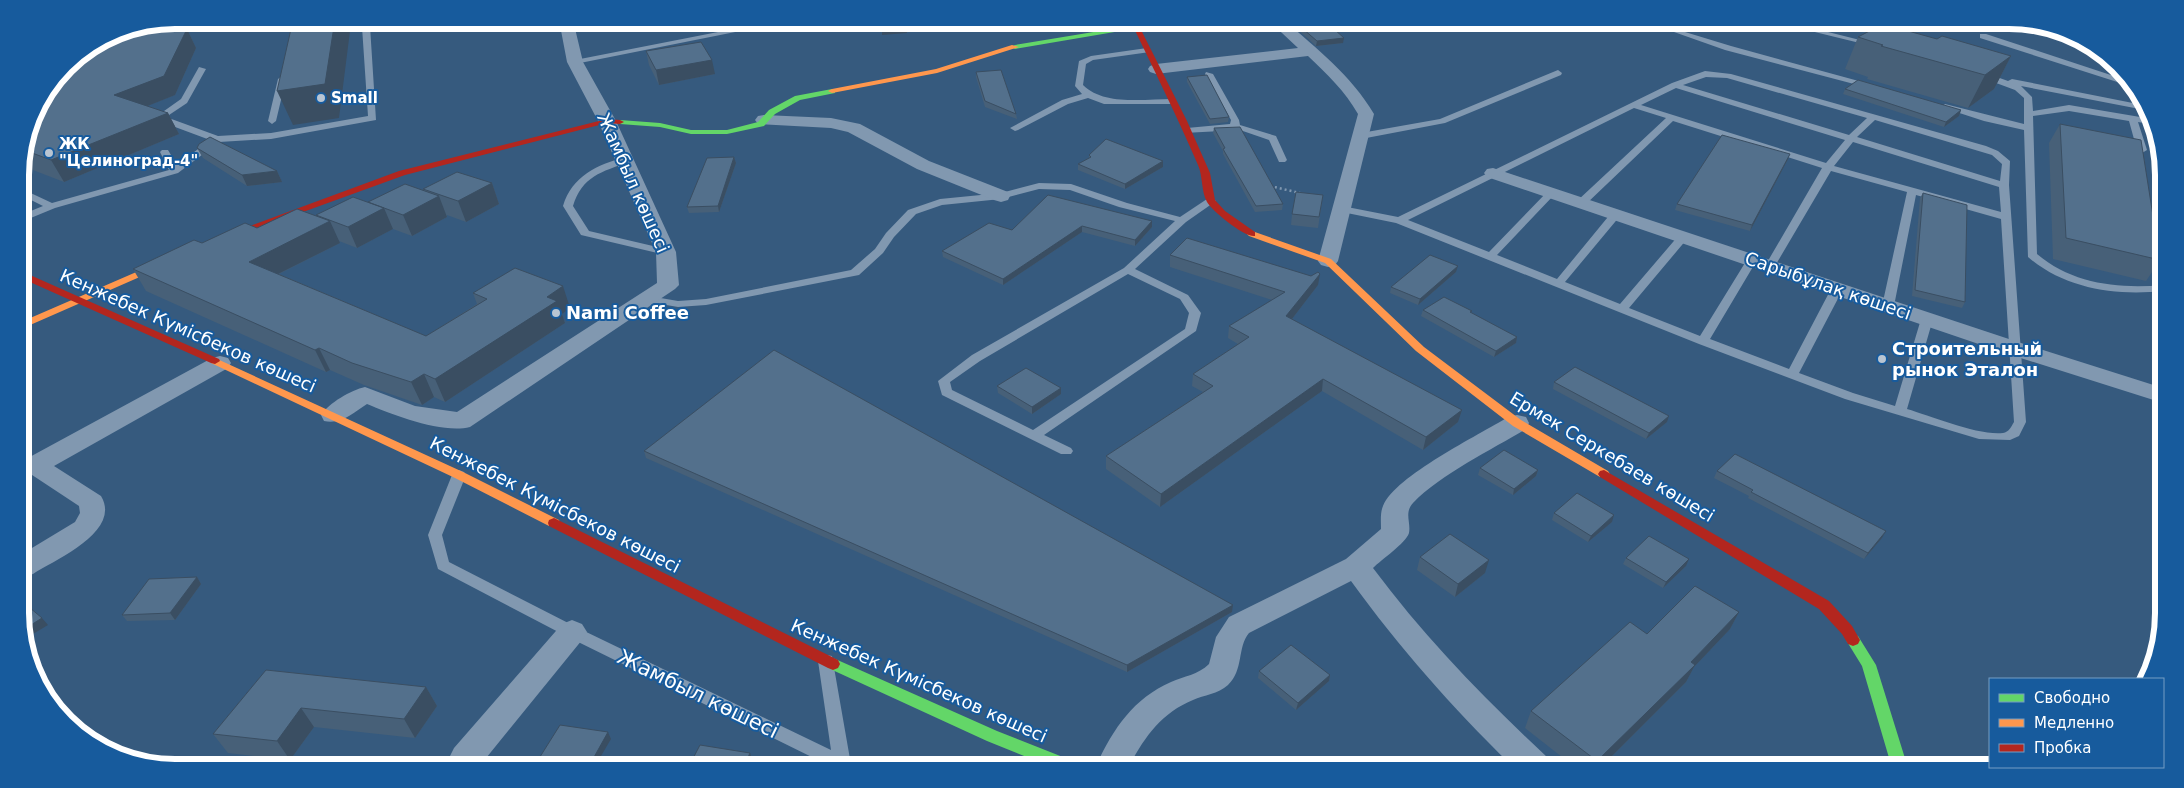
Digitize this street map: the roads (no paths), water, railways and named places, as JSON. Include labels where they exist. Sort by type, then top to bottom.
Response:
[{"type":"street","name":"Жамбыл көшесі","points":[[333,415],[365,394],[410,413],[461,422],[668,285],[666,252],[607,121],[575,62],[568,29]]},
{"type":"street","points":[[204,245],[402,173],[607,121],[660,125],[691,132],[727,132],[746,129],[798,98],[937,71],[1010,48],[1104,29]]},
{"type":"street","points":[[1137,29],[1206,173],[1211,201]]},
{"type":"street","points":[[1285,29],[1311,51],[1359,100],[1366,114],[1328,260]]},
{"type":"street","points":[[1156,69],[1311,51]]},
{"type":"street","points":[[764,120],[831,123],[854,128],[923,165],[1001,196]]},
{"type":"street","name":"Сарыбұлақ көшесі","points":[[1493,174],[1927,320],[2155,393]]},
{"type":"street","name":"Ермек Серкебаев көшесі","points":[[1211,201],[1222,213],[1253,235],[1328,260],[1420,349],[1517,423],[1824,605],[1847,630],[1869,665],[1897,759]]},
{"type":"street","points":[[29,322],[186,253]]},
{"type":"street","name":"Кенжебек Күмісбеков көшесі","points":[[29,278],[220,363],[459,475],[826,661],[992,736],[1050,759]]},
{"type":"street","points":[[29,468],[220,363]]},
{"type":"street","points":[[1116,759],[1131,731],[1144,714],[1165,699],[1207,682],[1221,673],[1225,666],[1229,637],[1239,625],[1356,566],[1395,533],[1396,507],[1404,498],[1433,475],[1517,423]]},
{"type":"street","points":[[29,469],[50,477],[81,493],[92,503],[93,512],[86,528],[29,563]]},
{"type":"street","points":[[1356,566],[1398,623],[1469,703],[1527,759]]},
{"type":"street","points":[[465,759],[572,632]]},
{"type":"lane","points":[[161,33],[172,29]]},
{"type":"lane","points":[[320,33],[337,29]]},
{"type":"lane","points":[[202,69],[184,101],[161,116],[162,119],[217,139],[270,136],[373,118],[367,29]]},
{"type":"lane","points":[[575,62],[746,29]]},
{"type":"lane","points":[[1684,29],[1678,32],[1728,48],[1884,89]]},
{"type":"lane","points":[[1809,29],[1886,47]]},
{"type":"lane","points":[[1983,36],[2121,81]]},
{"type":"lane","points":[[1147,50],[1091,58],[1082,63],[1079,86],[1088,95],[1104,101],[1173,102]]},
{"type":"lane","points":[[1974,72],[2000,80],[2138,107]]},
{"type":"lane","points":[[272,121],[283,73]]},
{"type":"lane","points":[[1209,74],[1235,120],[1235,126]]},
{"type":"lane","points":[[1361,136],[1442,121],[1558,74]]},
{"type":"lane","points":[[1343,206],[1399,220],[1792,376],[1979,435],[2005,437],[2014,433],[2020,422],[2004,185],[2007,164],[1995,153],[1874,117],[1717,74],[1705,74],[1675,85],[1399,220]]},
{"type":"lane","points":[[2000,80],[2018,88],[2028,97],[2032,255],[2040,263],[2057,273],[2087,284],[2145,291],[2155,289]]},
{"type":"lane","points":[[1675,85],[2004,185]]},
{"type":"lane","points":[[1015,128],[1066,102],[1088,95]]},
{"type":"lane","points":[[1634,105],[1828,167],[2006,217]]},
{"type":"lane","points":[[1940,106],[1988,120],[2029,128]]},
{"type":"lane","points":[[2029,114],[2069,108],[2145,121]]},
{"type":"lane","points":[[1702,341],[1761,263],[1828,167],[1850,139],[1874,117]]},
{"type":"lane","points":[[1581,203],[1671,118]]},
{"type":"lane","points":[[2133,119],[2142,150]]},
{"type":"lane","points":[[1187,131],[1235,126],[1257,130],[1273,138],[1282,160]]},
{"type":"lane","points":[[29,216],[51,206],[175,171],[217,139]]},
{"type":"lane","points":[[165,152],[175,171]]},
{"type":"lane","points":[[625,160],[584,177],[571,191],[568,206],[585,233],[666,252]]},
{"type":"lane","points":[[648,300],[678,304],[706,302],[855,273],[878,251],[890,234],[912,212],[940,202],[1001,196],[1038,186],[1071,187],[1123,205],[1182,220]]},
{"type":"lane","points":[[1888,306],[1912,190]]},
{"type":"lane","points":[[1490,257],[1552,193]]},
{"type":"lane","points":[[29,195],[51,206]]},
{"type":"lane","points":[[1066,451],[946,392],[944,381],[976,358],[1128,270],[1182,220],[1211,201]]},
{"type":"lane","points":[[1559,283],[1616,214]]},
{"type":"lane","points":[[1623,308],[1683,237]]},
{"type":"lane","points":[[1034,436],[1190,331],[1195,313],[1184,297],[1128,270]]},
{"type":"lane","points":[[1792,376],[1837,289]]},
{"type":"lane","points":[[1900,410],[1927,320]]},
{"type":"lane","name":"Жамбыл көшесі","points":[[459,475],[435,535],[443,565],[572,632],[832,759]]},
{"type":"lane","points":[[826,661],[845,759]]},
{"type":"place","name":"Small","points":[[321,98]]},
{"type":"place","name":"ЖК \"Целиноград-4\"","points":[[49,153]]},
{"type":"place","name":"Nami Coffee","points":[[556,313]]},
{"type":"place","name":"Строительный рынок Эталон","points":[[1882,359]]}]
